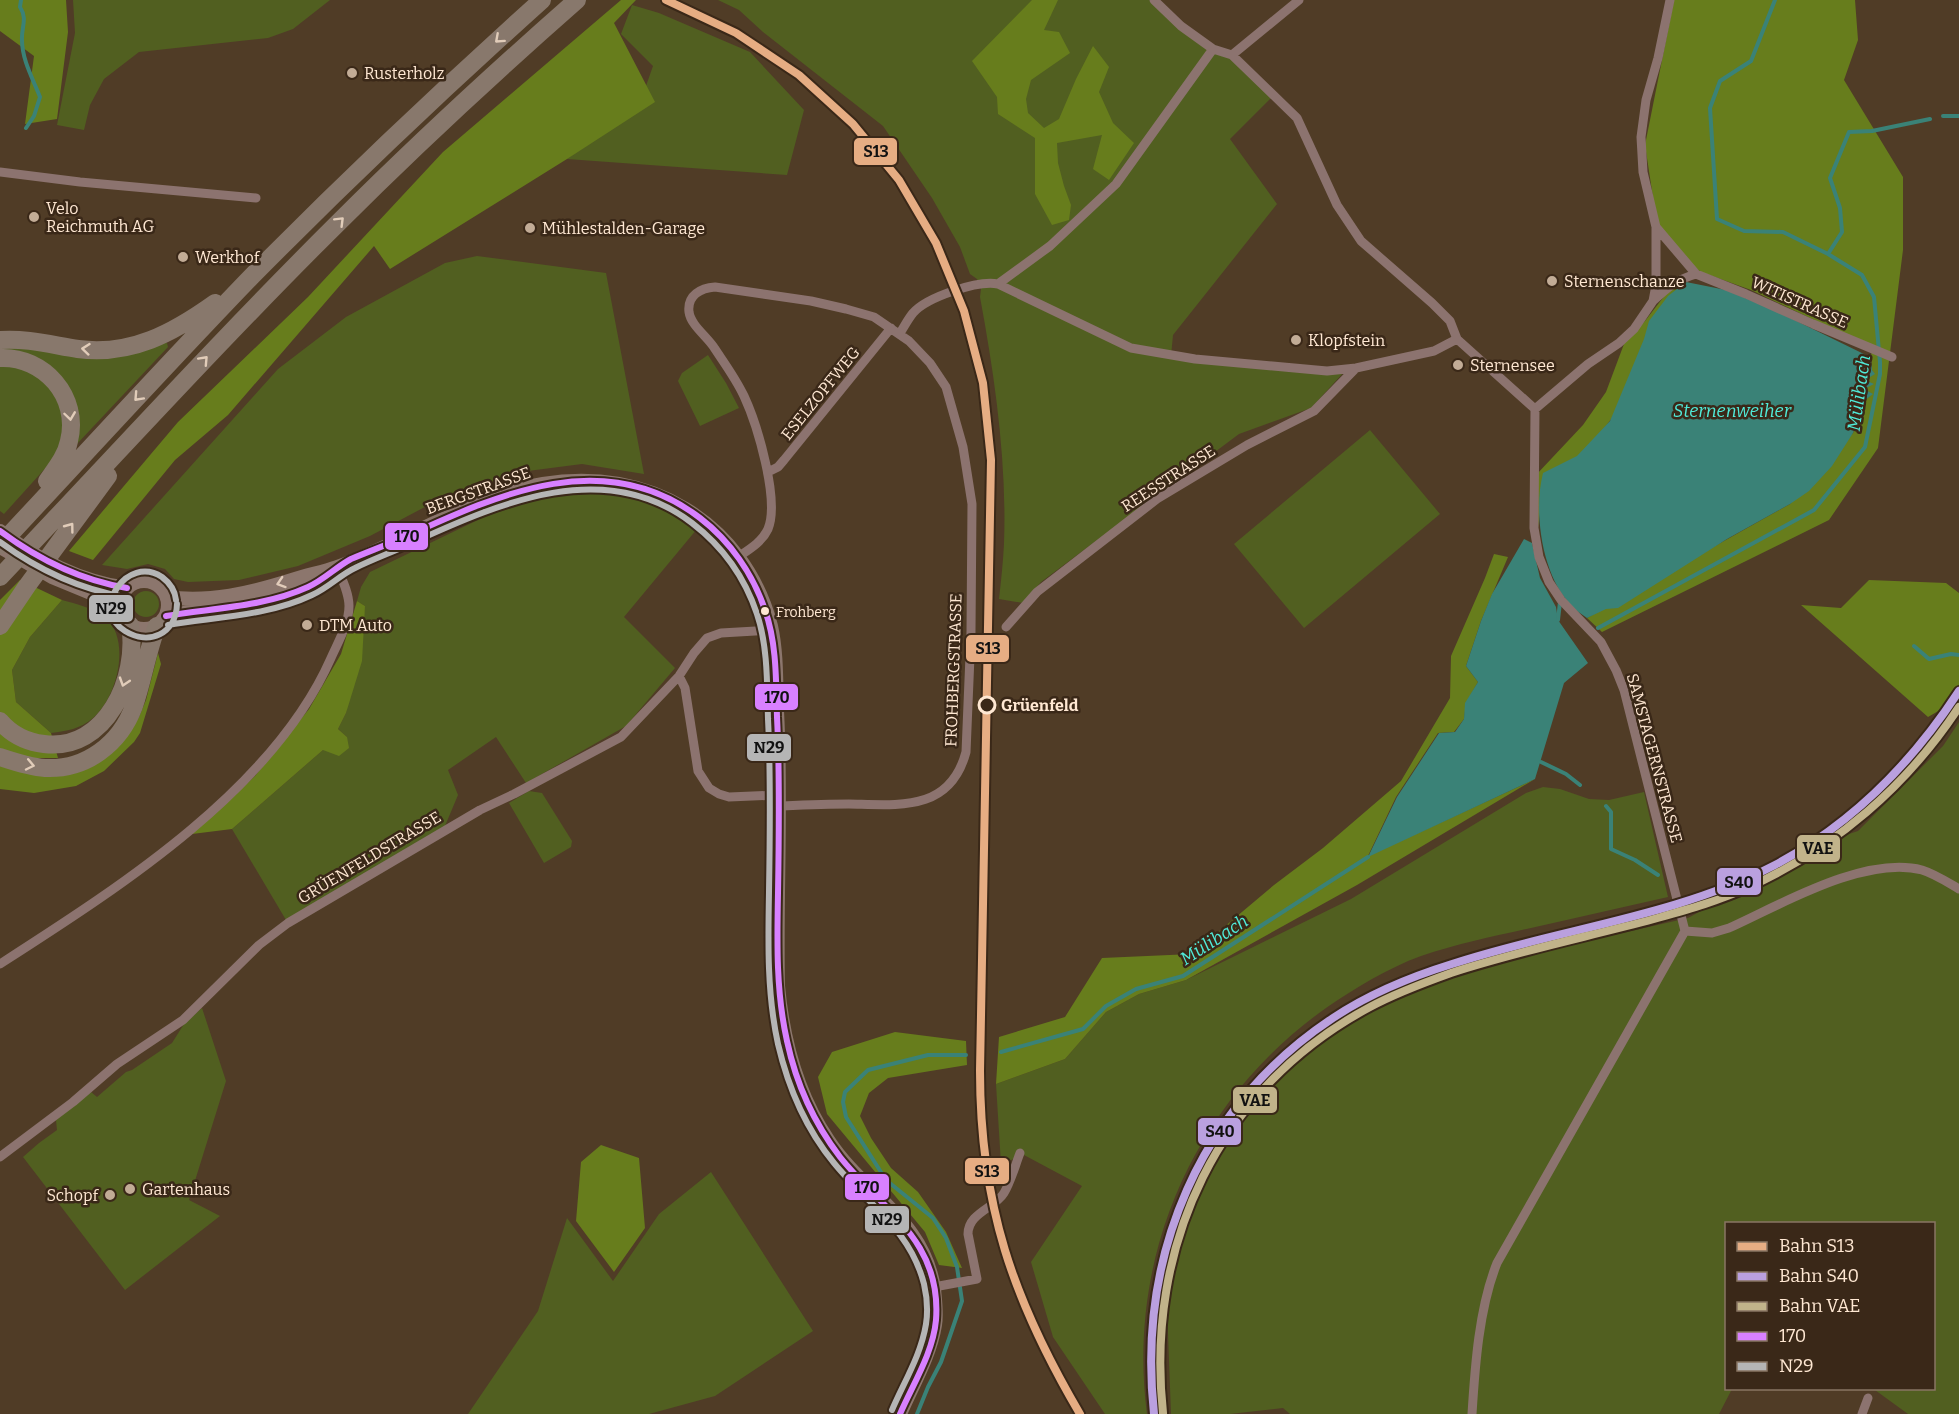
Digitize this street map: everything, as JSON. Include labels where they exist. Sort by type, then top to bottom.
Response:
[{"type":"highway","points":[[0,546],[250,278],[432,100],[542,0]]},
{"type":"highway","points":[[0,577],[163,403],[338,222],[452,113],[577,0]]},
{"type":"highway","points":[[0,340],[26,340],[97,351],[140,345],[179,328],[250,278]]},
{"type":"highway","points":[[0,357],[19,359],[34,364],[47,373],[60,388],[70,414],[71,430],[67,449],[22,521]]},
{"type":"highway","points":[[0,626],[27,586],[163,403]]},
{"type":"highway","points":[[0,757],[38,767],[60,768],[84,762],[103,750],[119,734],[130,716],[161,621]]},
{"type":"highway","points":[[0,721],[22,738],[42,744],[69,743],[92,732],[108,716],[122,688],[132,647],[130,625]]},
{"type":"main road","name":"BERGSTRASSE","points":[[167,597],[185,599],[261,590],[337,567],[467,509],[502,495],[544,483],[578,480],[608,481],[632,486],[666,497],[704,522],[725,540],[754,581],[771,630],[778,717],[778,986],[781,1021],[796,1077],[818,1124],[840,1157],[863,1183],[902,1220],[915,1238],[922,1250],[934,1287],[936,1324],[900,1414]]},
{"type":"main road","points":[[0,531],[70,579],[120,605]]},
{"type":"main road","points":[[0,546],[22,561],[70,579],[127,588]]},
{"type":"main road","name":"BERGSTRASSE","points":[[130,625],[141,629],[194,610],[251,604],[287,595],[309,587],[337,567]]},
{"type":"main road","points":[[130,625],[123,616],[120,605],[127,588],[139,582],[153,582],[164,591],[168,603],[161,621]]},
{"type":"street","points":[[1154,0],[1181,26],[1213,49],[1232,56],[1297,118],[1337,205],[1361,241],[1444,315],[1450,321],[1457,339],[1535,409],[1581,370],[1619,343],[1634,329],[1653,302],[1668,286],[1682,278],[1696,274]]},
{"type":"street","points":[[1232,56],[1299,0]]},
{"type":"street","points":[[1653,302],[1656,278],[1656,227],[1643,172],[1641,137],[1646,100],[1658,58],[1670,0]]},
{"type":"street","points":[[1213,49],[1116,184],[1050,246],[998,284],[1131,348],[1206,360],[1327,371],[1356,368],[1434,351],[1457,339]]},
{"type":"street","points":[[0,172],[80,182],[256,198]]},
{"type":"street","name":"WITISTRASSE","points":[[1656,227],[1696,274],[1892,357]]},
{"type":"street","name":"ESELZOPFWEG","points":[[768,472],[778,467],[913,313],[937,298],[979,284],[998,284]]},
{"type":"street","name":"FROHBERGSTRASSE","points":[[679,676],[685,687],[698,771],[710,788],[719,794],[729,797],[779,801],[886,806],[904,804],[930,798],[945,790],[956,779],[963,765],[966,752],[971,632],[972,504],[963,447],[946,387],[930,363],[896,331],[874,317],[811,302],[715,287],[704,289],[692,297],[689,311],[691,317],[711,342],[743,394],[754,420],[768,472],[771,514],[768,528],[758,543],[738,556]]},
{"type":"street","name":"REESSTRASSE","points":[[1006,627],[1036,592],[1157,499],[1247,445],[1314,411],[1356,368]]},
{"type":"street","name":"SAMSTAGERNSTRASSE","points":[[1535,409],[1534,528],[1539,557],[1549,582],[1564,603],[1601,642],[1624,690],[1685,931]]},
{"type":"street","points":[[0,964],[72,918],[173,843],[247,778],[272,751],[301,712],[325,670],[348,618],[349,604],[337,567]]},
{"type":"street","name":"GRÜENFELDSTRASSE","points":[[0,1157],[73,1102],[117,1064],[183,1020],[259,945],[288,923],[458,822],[621,737],[679,676],[707,638],[721,633],[771,630]]},
{"type":"street","points":[[1472,1414],[1482,1320],[1497,1263],[1685,931],[1712,933],[1729,928],[1830,882],[1866,870],[1893,867],[1921,870],[1944,879],[1959,889]]},
{"type":"street","points":[[934,1287],[977,1279],[968,1227],[972,1220],[1003,1194],[1020,1153]]},
{"type":"street","points":[[1862,1414],[1868,1398]]},
{"type":"green space","points":[[0,0],[66,0],[68,32],[57,119],[25,124],[34,56],[0,31]]},
{"type":"green space","points":[[73,0],[330,0],[293,29],[268,38],[139,52],[104,79],[90,105],[84,130],[57,125],[75,33]]},
{"type":"green space","points":[[621,0],[636,0],[614,23],[655,102],[390,269],[374,246],[228,415],[175,460],[93,560],[69,551],[178,422],[308,297],[443,152]]},
{"type":"green space","points":[[718,0],[1154,0],[1181,26],[1232,55],[1273,96],[1230,139],[1277,204],[1173,335],[1171,356],[1344,372],[1311,408],[1239,434],[1041,582],[1023,603],[999,599],[1004,544],[1002,451],[995,389],[980,297],[981,289],[977,279],[970,274],[960,247],[932,198],[883,126],[763,32],[739,10]]},
{"type":"green space","points":[[1032,0],[1058,0],[1044,30],[1059,32],[1070,53],[1031,80],[1026,99],[1028,113],[1044,128],[1059,119],[1093,46],[1109,67],[1099,92],[1113,123],[1134,143],[1109,180],[1093,169],[1102,135],[1057,143],[1058,163],[1071,205],[1069,220],[1052,225],[1035,194],[1035,138],[998,114],[997,97],[972,61]]},
{"type":"green space","points":[[1674,0],[1855,0],[1858,40],[1844,80],[1903,177],[1903,250],[1878,448],[1829,520],[1602,632],[1587,618],[1790,504],[1853,433],[1864,401],[1872,394],[1864,389],[1864,380],[1874,374],[1871,347],[1751,290],[1701,272],[1690,264],[1662,231],[1656,217],[1645,145]]},
{"type":"green space","points":[[632,5],[659,13],[750,52],[804,110],[787,175],[567,159],[640,103],[653,66],[621,34]]},
{"type":"green space","points":[[477,256],[606,273],[644,474],[582,464],[520,472],[440,499],[370,536],[298,566],[239,580],[188,582],[174,579],[165,569],[148,564],[127,569],[102,565],[278,369],[346,317],[445,263]]},
{"type":"green space","points":[[1685,280],[1659,319],[1616,413],[1588,449],[1544,481],[1537,536],[1536,475],[1583,425],[1606,392],[1624,344],[1669,290]]},
{"type":"green space","points":[[167,343],[168,347],[76,445],[50,463],[4,514],[0,511],[0,346]]},
{"type":"green space","points":[[708,355],[739,408],[700,426],[678,381],[682,373]]},
{"type":"green space","points":[[1370,430],[1440,514],[1304,628],[1234,544]]},
{"type":"green space","points":[[597,492],[646,499],[675,512],[697,529],[624,617],[675,668],[626,726],[526,783],[496,737],[448,770],[458,795],[445,826],[286,920],[232,829],[323,750],[347,737],[338,729],[346,713],[365,606],[357,601],[361,587],[370,572],[484,517],[547,496]]},
{"type":"green space","points":[[1494,554],[1508,557],[1481,621],[1466,666],[1478,682],[1466,703],[1464,719],[1454,732],[1438,733],[1396,797],[1368,856],[1535,779],[1357,885],[1186,980],[1139,994],[1106,1012],[1065,1059],[996,1084],[999,1037],[1065,1017],[1102,958],[1192,954],[1274,885],[1323,848],[1401,781],[1450,698],[1451,656]]},
{"type":"green space","points":[[20,580],[62,600],[30,637],[12,670],[16,702],[51,733],[58,758],[33,758],[0,750],[0,600]]},
{"type":"green space","points":[[1869,580],[1946,583],[1959,593],[1959,699],[1928,717],[1801,605],[1841,608]]},
{"type":"green space","points":[[146,591],[155,595],[159,604],[155,613],[146,617],[137,613],[133,604],[137,595]]},
{"type":"green space","points":[[62,600],[90,609],[105,617],[113,627],[118,640],[118,669],[109,697],[93,718],[78,727],[51,733],[16,702],[12,670],[30,637]]},
{"type":"green space","points":[[357,601],[365,606],[362,661],[346,713],[338,729],[347,737],[349,748],[339,756],[323,750],[232,829],[192,834],[255,776],[309,709],[341,654]]},
{"type":"green space","points":[[158,653],[161,664],[140,733],[134,742],[104,771],[76,786],[34,793],[0,789],[0,766],[51,775],[125,739],[139,717],[146,700]]},
{"type":"green space","points":[[1959,722],[1959,1414],[1908,1414],[1875,1390],[1935,1390],[1935,1222],[1725,1222],[1725,1390],[1731,1390],[1719,1414],[1290,1414],[1283,1408],[1230,1414],[1171,1414],[1167,1307],[1177,1242],[1202,1182],[1234,1123],[1277,1075],[1301,1054],[1371,1006],[1423,983],[1507,959],[1688,918],[1831,840],[1858,831],[1943,746]]},
{"type":"green space","points":[[1543,787],[1560,789],[1589,799],[1609,800],[1644,792],[1668,897],[1476,940],[1421,956],[1384,972],[1348,993],[1280,1045],[1240,1088],[1207,1135],[1180,1186],[1160,1240],[1148,1296],[1143,1355],[1147,1414],[1105,1414],[1053,1337],[1031,1262],[1082,1186],[1024,1155],[1001,1164],[996,1084],[1065,1059],[1106,1012],[1139,994],[1186,980],[1351,899],[1526,793]]},
{"type":"green space","points":[[529,791],[542,793],[572,841],[571,847],[544,863],[509,803]]},
{"type":"green space","points":[[202,1008],[226,1081],[189,1200],[220,1216],[125,1290],[23,1157],[57,1130],[56,1120],[91,1092],[97,1097],[126,1072],[172,1043],[184,1024]]},
{"type":"green space","points":[[895,1032],[966,1041],[967,1065],[888,1078],[869,1093],[860,1116],[871,1138],[891,1168],[918,1192],[946,1232],[962,1268],[939,1265],[925,1232],[827,1114],[818,1077],[832,1052]]},
{"type":"green space","points":[[601,1145],[639,1158],[645,1228],[614,1272],[576,1221],[581,1162]]},
{"type":"green space","points":[[711,1172],[813,1331],[715,1396],[649,1414],[468,1414],[538,1311],[567,1218],[613,1281],[659,1214]]},
{"type":"water","name":"Sternenweiher","points":[[1686,282],[1726,290],[1774,310],[1870,357],[1875,374],[1865,380],[1874,384],[1864,389],[1873,394],[1864,401],[1853,433],[1832,466],[1809,491],[1727,539],[1618,608],[1606,609],[1587,618],[1562,594],[1547,561],[1542,543],[1539,506],[1543,473],[1577,456],[1610,421],[1644,339],[1649,321],[1668,296]]},
{"type":"water","points":[[1524,539],[1532,543],[1540,578],[1556,607],[1558,620],[1588,663],[1564,683],[1535,779],[1368,857],[1397,797],[1439,733],[1455,732],[1464,719],[1465,703],[1478,682],[1466,666],[1481,621],[1492,594]]},
{"type":"waterway","points":[[21,0],[20,7],[24,20],[22,47],[28,69],[40,97],[34,116],[26,128]]},
{"type":"waterway","name":"Mülibach","points":[[1598,628],[1814,510],[1865,447],[1880,374],[1880,362],[1874,297],[1862,275],[1828,254],[1783,232],[1744,231],[1717,219],[1710,108],[1720,81],[1751,61],[1775,0]]},
{"type":"waterway","points":[[1943,116],[1959,116]]},
{"type":"waterway","points":[[1828,254],[1842,232],[1840,208],[1830,178],[1849,132],[1872,131],[1930,119]]},
{"type":"waterway","name":"Mülibach","points":[[1558,620],[1560,602]]},
{"type":"waterway","points":[[1914,646],[1929,659],[1951,654],[1959,655]]},
{"type":"waterway","points":[[1541,762],[1566,774],[1580,785]]},
{"type":"waterway","points":[[1606,806],[1611,812],[1611,849],[1635,860],[1658,875]]},
{"type":"waterway","name":"Mülibach","points":[[1001,1052],[1083,1029],[1106,1006],[1136,989],[1183,976],[1368,857]]},
{"type":"waterway","name":"Mülibach","points":[[917,1414],[941,1362],[962,1301],[957,1267],[946,1238],[933,1218],[886,1180],[846,1117],[843,1102],[845,1092],[868,1070],[928,1055],[966,1055]]},
{"type":"rail line","name":"S13","points":[[666,0],[736,33],[799,75],[853,124],[899,180],[936,243],[964,311],[983,383],[991,460],[980,1071],[986,1165],[994,1208],[1019,1291],[1056,1372],[1080,1414]]},
{"type":"rail line","name":"S40","points":[[1154,1414],[1151,1355],[1156,1298],[1168,1243],[1187,1190],[1213,1141],[1246,1095],[1286,1054],[1347,1009],[1405,980],[1492,952],[1657,910],[1737,883],[1775,865],[1830,831],[1878,790],[1921,743],[1959,691]]},
{"type":"rail line","name":"VAE","points":[[1163,1413],[1160,1351],[1166,1290],[1181,1232],[1203,1177],[1233,1127],[1271,1081],[1317,1041],[1390,997],[1451,973],[1702,905],[1738,892],[1781,871],[1811,854],[1867,812],[1916,763],[1959,707]]},
{"type":"transit line","name":"170","points":[[166,616],[256,603],[291,594],[314,584],[351,559],[443,520],[516,492],[553,484],[591,481],[628,484],[664,496],[700,518],[721,537],[739,559],[754,584],[769,623],[774,650],[779,783],[778,967],[783,1023],[791,1057],[807,1102],[822,1130],[856,1176],[906,1228],[929,1268],[935,1292],[936,1320],[931,1344],[900,1414]]},
{"type":"transit line","name":"N29","points":[[168,625],[259,612],[295,602],[318,592],[355,568],[449,526],[483,512],[554,493],[590,489],[625,492],[659,503],[692,523],[723,552],[739,575],[752,601],[761,627],[765,653],[770,784],[769,968],[774,1025],[782,1060],[799,1107],[815,1136],[834,1163],[886,1219],[909,1248],[918,1265],[925,1289],[927,1314],[924,1335],[892,1410]]},
{"type":"transit line","name":"170","points":[[0,531],[60,567],[92,580],[127,588]]},
{"type":"transit line","name":"N29","points":[[0,542],[44,570],[91,589],[125,597]]},
{"type":"transit line","name":"N29","points":[[176,600],[172,587],[162,577],[149,572],[137,573],[126,578],[117,588],[112,599],[111,610],[115,622],[125,631],[134,635],[152,637],[166,630],[172,623],[177,604]]},
{"type":"place","name":"Rusterholz","points":[[352,73]]},
{"type":"place","name":"Velo Reichmuth AG","points":[[34,217]]},
{"type":"place","name":"Mühlestalden-Garage","points":[[530,228]]},
{"type":"place","name":"Werkhof","points":[[183,257]]},
{"type":"place","name":"Sternenschanze","points":[[1552,281]]},
{"type":"place","name":"Klopfstein","points":[[1296,340]]},
{"type":"place","name":"Sternensee","points":[[1458,365]]},
{"type":"place","name":"Frohberg","points":[[765,611]]},
{"type":"place","name":"DTM Auto","points":[[307,625]]},
{"type":"place","name":"Grüenfeld","points":[[987,705]]},
{"type":"place","name":"Gartenhaus","points":[[130,1189]]},
{"type":"place","name":"Schopf","points":[[110,1195]]}]
